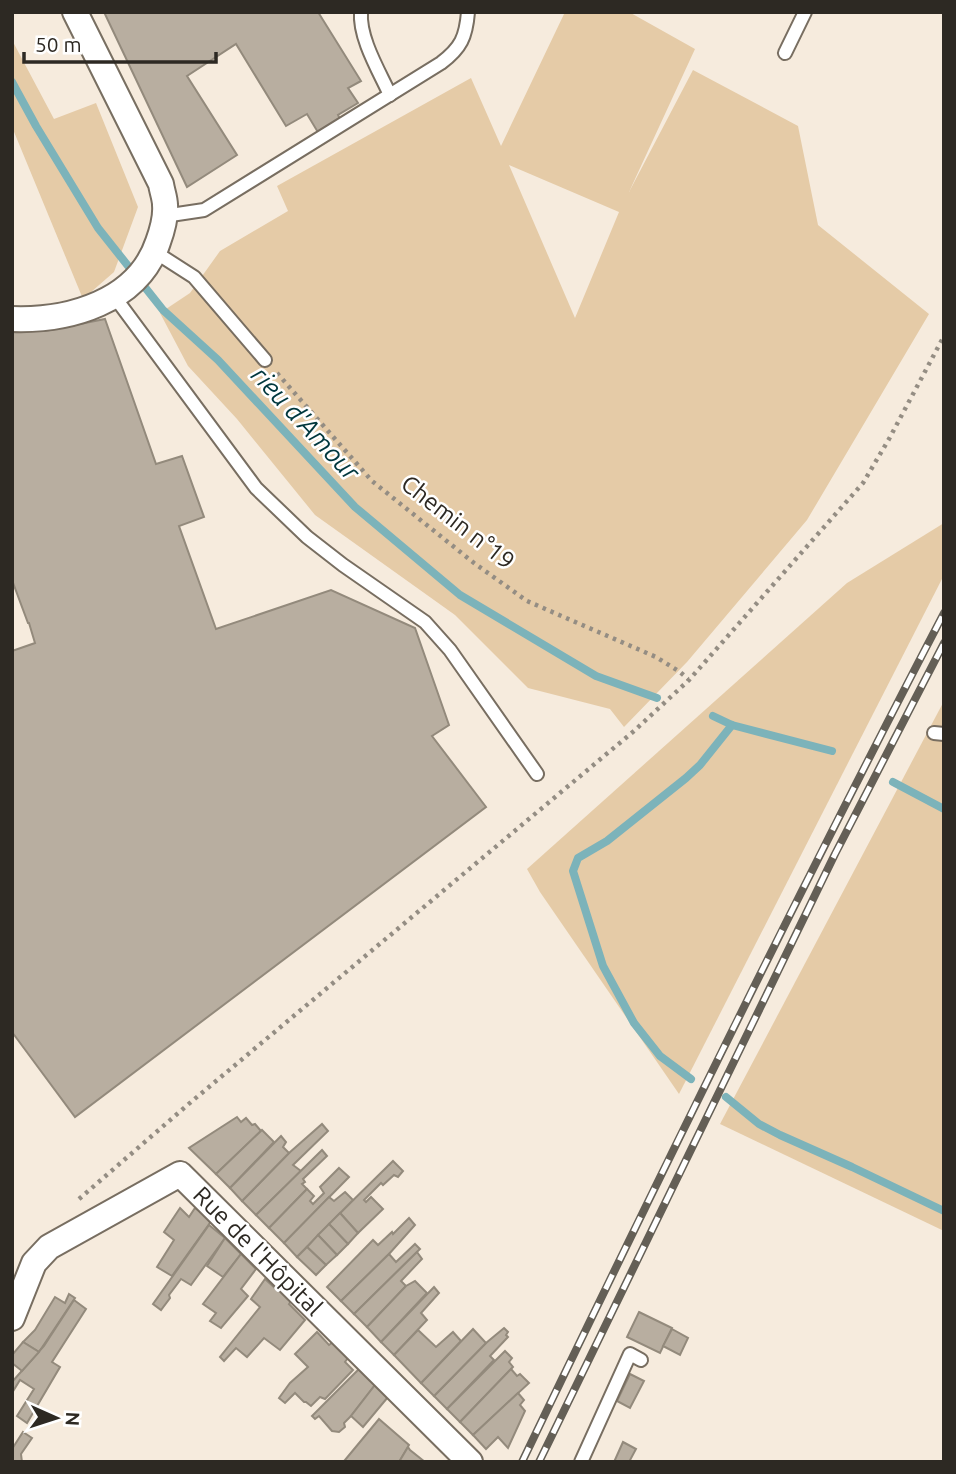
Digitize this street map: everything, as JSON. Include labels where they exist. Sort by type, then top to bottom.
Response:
[{"type":"street","points":[[12,319],[38,320],[79,312],[136,275],[162,231],[165,206],[160,184],[75,12]]},
{"type":"street","name":"Rue de l'Hôpital","points":[[12,1318],[34,1263],[49,1247],[180,1174],[470,1462]]},
{"type":"lane","points":[[361,12],[360,21],[366,43],[390,95]]},
{"type":"lane","points":[[164,216],[204,210],[441,63],[454,53],[466,31],[468,12]]},
{"type":"lane","points":[[785,53],[805,12]]},
{"type":"lane","points":[[136,275],[194,277],[265,360]]},
{"type":"lane","points":[[136,275],[256,488],[307,537],[425,622],[450,650],[537,774]]},
{"type":"lane","points":[[580,1462],[631,1354],[641,1360]]},
{"type":"path","points":[[79,1199],[634,731],[689,680],[863,483],[944,336]]},
{"type":"path","name":"Chemin n°19","points":[[265,360],[372,481],[474,563],[527,601],[656,657],[689,680]]},
{"type":"shaded area","points":[[565,12],[629,12],[695,49],[629,192],[693,70],[798,126],[818,225],[929,314],[807,520],[687,662],[624,727],[610,709],[528,688],[455,615],[315,515],[237,419],[188,366],[160,313],[190,293],[220,251],[288,211],[277,186],[471,78],[501,146]],"holes":[[[509,165],[619,212],[575,318]]]},
{"type":"shaded area","points":[[12,40],[54,119],[96,103],[138,207],[114,272],[83,299],[12,127]]},
{"type":"shaded area","points":[[944,523],[944,575],[679,1094],[540,892],[527,869],[847,583]]},
{"type":"shaded area","points":[[944,701],[944,1231],[720,1124]]},
{"type":"building","points":[[104,12],[318,12],[361,81],[348,88],[358,103],[338,115],[341,121],[319,134],[307,114],[286,126],[236,44],[187,76],[237,155],[187,187]]},
{"type":"building","points":[[105,319],[156,464],[182,456],[204,517],[179,526],[216,629],[331,590],[415,628],[449,725],[432,736],[486,807],[75,1117],[12,1032],[12,651],[35,643],[12,580],[12,331],[45,331]]},
{"type":"building","points":[[237,1117],[241,1122],[246,1118],[261,1131],[216,1174],[189,1148]]},
{"type":"building","points":[[322,1124],[328,1131],[293,1165],[301,1171],[256,1215],[242,1201]]},
{"type":"building","points":[[262,1130],[274,1142],[230,1188],[216,1174]]},
{"type":"building","points":[[281,1136],[286,1142],[283,1147],[289,1153],[242,1201],[230,1188]]},
{"type":"building","points":[[322,1150],[327,1156],[303,1179],[305,1182],[302,1184],[307,1189],[269,1228],[256,1215]]},
{"type":"building","points":[[393,1161],[403,1171],[398,1177],[394,1175],[383,1185],[381,1183],[364,1200],[366,1202],[371,1197],[383,1209],[358,1233],[340,1213]]},
{"type":"building","points":[[339,1168],[349,1177],[284,1243],[269,1228],[307,1189],[314,1196],[310,1201],[313,1204],[324,1193],[320,1187]]},
{"type":"building","points":[[345,1192],[353,1200],[297,1257],[284,1243],[329,1197],[334,1201]]},
{"type":"building","points":[[180,1208],[189,1217],[195,1208],[212,1220],[172,1276],[157,1267],[174,1240],[164,1232]]},
{"type":"building","points":[[340,1213],[358,1233],[348,1244],[329,1224]]},
{"type":"building","points":[[409,1218],[415,1225],[341,1301],[327,1287],[373,1240],[378,1245]]},
{"type":"building","points":[[329,1224],[348,1244],[337,1255],[318,1235]]},
{"type":"building","points":[[209,1225],[225,1238],[191,1285],[181,1279],[161,1310],[153,1304]]},
{"type":"building","points":[[318,1235],[337,1255],[326,1265],[307,1247]]},
{"type":"building","points":[[225,1238],[241,1254],[223,1277],[207,1266]]},
{"type":"building","points":[[415,1244],[420,1249],[354,1314],[341,1301],[389,1254],[396,1262]]},
{"type":"building","points":[[307,1247],[326,1265],[316,1275],[297,1257]]},
{"type":"building","points":[[417,1252],[422,1259],[401,1281],[406,1286],[367,1327],[354,1314]]},
{"type":"building","points":[[241,1254],[256,1269],[241,1289],[248,1296],[221,1328],[210,1321],[216,1313],[203,1304]]},
{"type":"building","points":[[265,1279],[291,1301],[289,1304],[305,1320],[280,1350],[264,1338],[247,1357],[236,1348],[224,1361],[220,1357],[260,1307],[251,1299]]},
{"type":"building","points":[[415,1281],[427,1293],[381,1342],[367,1327],[406,1286]]},
{"type":"building","points":[[434,1287],[439,1293],[421,1313],[427,1320],[394,1355],[381,1342]]},
{"type":"building","points":[[69,1294],[75,1298],[39,1352],[23,1342],[35,1330],[55,1297],[65,1303]]},
{"type":"building","points":[[74,1300],[86,1309],[52,1362],[60,1367],[27,1423],[17,1416],[34,1389],[20,1380],[12,1393],[12,1382],[44,1346]]},
{"type":"building","points":[[639,1312],[672,1328],[660,1353],[627,1337]]},
{"type":"building","points":[[504,1328],[508,1337],[490,1356],[494,1360],[447,1409],[434,1396]]},
{"type":"building","points":[[473,1329],[486,1343],[434,1396],[421,1383]]},
{"type":"building","points":[[672,1329],[688,1338],[680,1355],[663,1346]]},
{"type":"building","points":[[418,1330],[436,1347],[453,1332],[461,1341],[421,1383],[394,1355]]},
{"type":"building","points":[[317,1332],[329,1345],[333,1342],[348,1358],[345,1362],[353,1370],[325,1399],[320,1397],[311,1406],[295,1393],[285,1403],[279,1398],[290,1383],[308,1367],[295,1354]]},
{"type":"building","points":[[23,1342],[39,1352],[22,1371],[12,1363],[12,1355]]},
{"type":"building","points":[[505,1351],[512,1358],[509,1362],[513,1367],[460,1422],[447,1409]]},
{"type":"building","points":[[359,1369],[375,1385],[344,1423],[345,1427],[339,1432],[332,1431],[319,1416],[315,1419],[312,1416]]},
{"type":"building","points":[[511,1369],[529,1383],[473,1435],[460,1422]]},
{"type":"building","points":[[630,1374],[644,1381],[630,1408],[617,1401]]},
{"type":"building","points":[[375,1385],[388,1397],[363,1427],[351,1416]]},
{"type":"building","points":[[518,1393],[524,1400],[520,1405],[525,1411],[508,1448],[498,1437],[486,1449],[473,1435]]},
{"type":"building","points":[[379,1419],[409,1445],[399,1462],[347,1462],[345,1460]]},
{"type":"building","points":[[23,1432],[32,1438],[21,1454],[22,1462],[12,1462],[12,1449]]},
{"type":"building","points":[[623,1442],[636,1449],[629,1462],[614,1462]]},
{"type":"building","points":[[408,1447],[410,1450],[425,1462],[399,1462]]},
{"type":"waterway","name":"rieu d'Amour","points":[[12,82],[98,228],[163,310],[218,360],[355,507],[460,595],[596,676],[657,698]]},
{"type":"waterway","name":"rieu d'Amour","points":[[713,716],[732,725],[832,751]]},
{"type":"waterway","points":[[691,1079],[660,1056],[634,1023],[603,966],[573,871],[578,858],[607,841],[686,778],[732,725]]},
{"type":"waterway","name":"rieu d'Amour","points":[[893,782],[944,809]]},
{"type":"waterway","points":[[726,1097],[759,1124],[780,1135],[944,1211]]},
{"type":"railway","points":[[522,1462],[730,1036],[944,613]]},
{"type":"railway","points":[[539,1462],[835,854],[944,643]]}]
